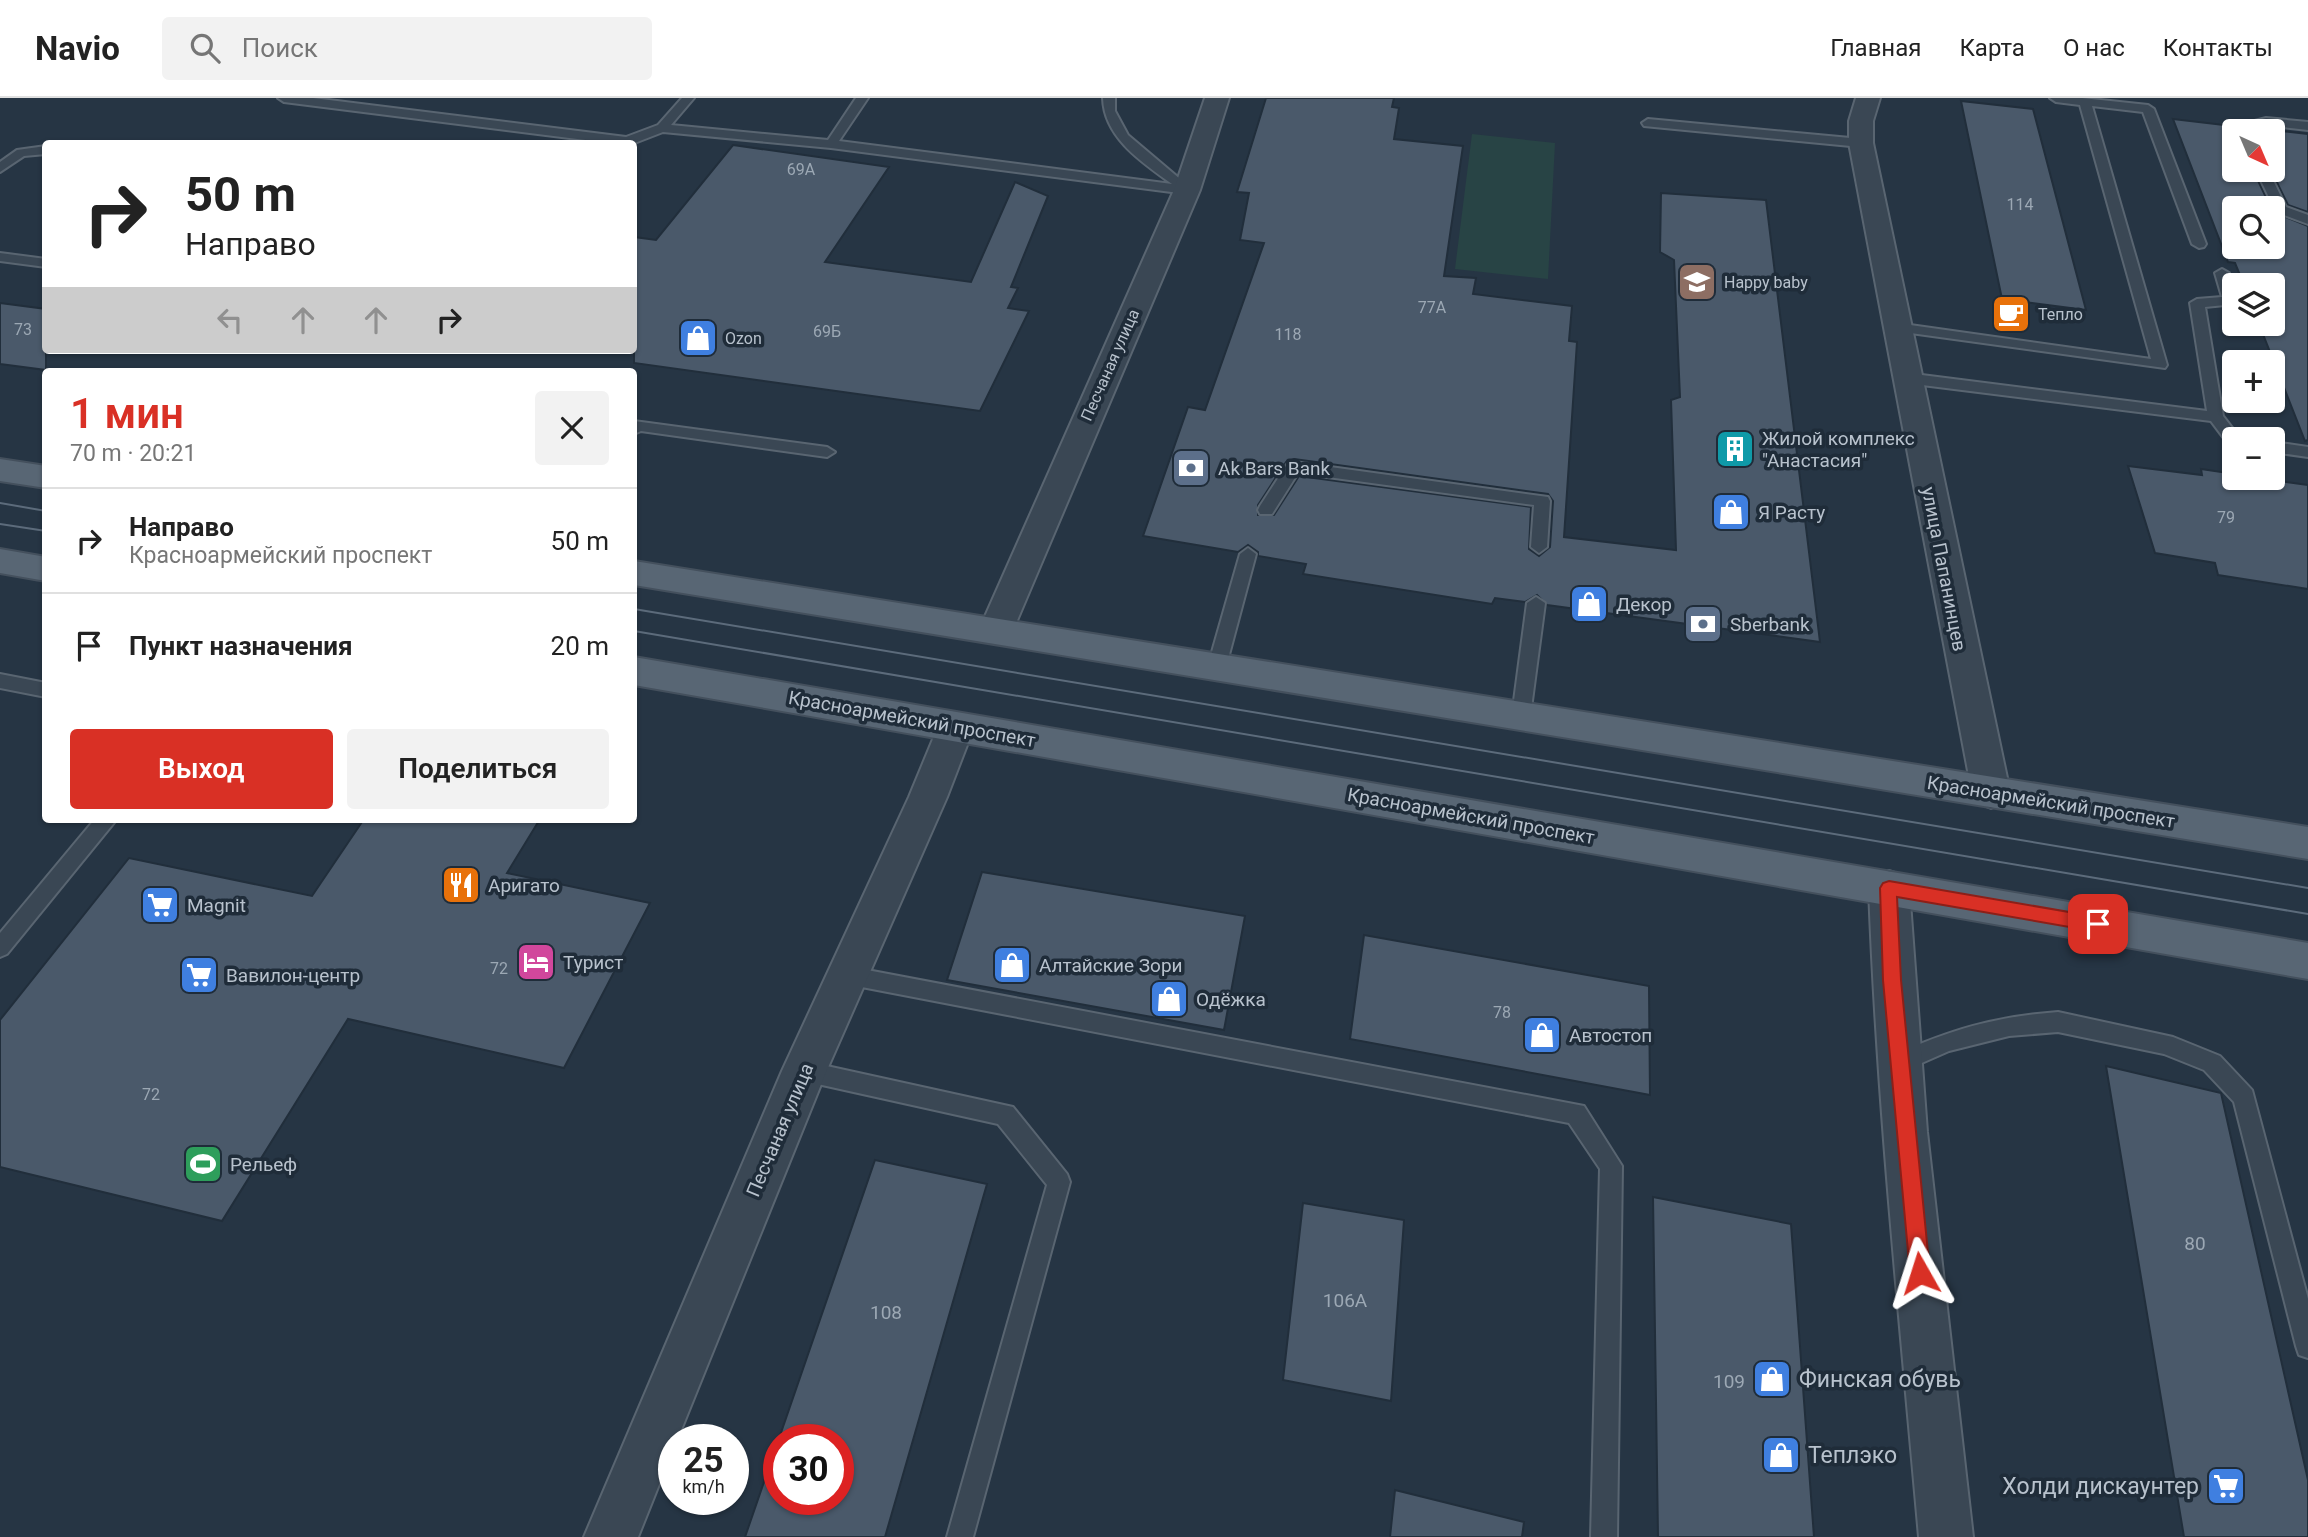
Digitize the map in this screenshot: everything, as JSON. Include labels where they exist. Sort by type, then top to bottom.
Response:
[{"type":"main road","points":[[0,470],[42,476]]},
{"type":"main road","points":[[0,561],[42,568]]},
{"type":"main road","name":"Красноармейский проспект","points":[[637,573],[2308,844]]},
{"type":"main road","name":"Красноармейский проспект","points":[[637,672],[2308,961]]},
{"type":"street","name":"Песчаная улица","points":[[996,630],[1187,190],[1217,98]]},
{"type":"street","name":"улица Папанинцев","points":[[1868,98],[1861,121],[1861,143],[1991,792]]},
{"type":"street","name":"Песчаная улица","points":[[611,1537],[804,1071],[928,797],[956,727]]},
{"type":"street","points":[[1889,888],[1892,980],[1899,1063],[1946,1537]]},
{"type":"lane","points":[[284,98],[619,140]]},
{"type":"lane","points":[[662,128],[688,98]]},
{"type":"lane","points":[[831,144],[862,98]]},
{"type":"lane","points":[[1109,98],[1107,107],[1125,142],[1187,190]]},
{"type":"lane","points":[[2056,98],[2148,109],[2199,244]]},
{"type":"lane","points":[[1896,327],[2160,365],[2085,102]]},
{"type":"lane","points":[[1648,124],[1861,143]]},
{"type":"lane","points":[[2286,124],[2308,126]]},
{"type":"lane","points":[[630,140],[662,128],[831,144],[1187,190]]},
{"type":"lane","points":[[0,168],[21,153],[42,150]]},
{"type":"lane","points":[[2268,182],[2281,209],[2308,220]]},
{"type":"lane","points":[[0,257],[42,262]]},
{"type":"lane","points":[[2222,301],[2197,303],[2216,417],[2224,427]]},
{"type":"lane","points":[[1906,378],[2216,417]]},
{"type":"lane","points":[[637,425],[827,452]]},
{"type":"lane","points":[[2285,449],[2308,452]]},
{"type":"lane","points":[[1266,510],[1294,467],[1542,501],[1539,547]]},
{"type":"lane","points":[[1217,666],[1248,554]]},
{"type":"lane","points":[[1521,716],[1536,603]]},
{"type":"lane","points":[[0,681],[42,689]]},
{"type":"lane","points":[[0,948],[104,823]]},
{"type":"lane","points":[[846,975],[1576,1114],[1611,1166],[1604,1537]]},
{"type":"lane","points":[[1899,1063],[1947,1042],[2008,1026],[2058,1023],[2165,1044],[2212,1063],[2244,1097],[2308,1346]]},
{"type":"lane","points":[[804,1071],[1005,1115],[1059,1182],[960,1537]]},
{"type":"green space","points":[[1472,134],[1555,143],[1548,279],[1455,269]]},
{"type":"building","points":[[1266,98],[1394,98],[1392,107],[1399,108],[1394,139],[1463,146],[1444,276],[1476,278],[1473,294],[1572,306],[1569,341],[1577,342],[1564,537],[1676,550],[1671,400],[1680,397],[1674,260],[1660,252],[1661,193],[1766,200],[1820,642],[1547,605],[1537,595],[1525,602],[1495,598],[1492,604],[1303,574],[1306,564],[1258,556],[1258,552],[1248,545],[1238,552],[1143,536],[1188,407],[1205,410],[1264,243],[1240,240],[1249,193],[1237,192]],"holes":[[[1294,459],[1548,494],[1553,501],[1550,547],[1539,556],[1529,549],[1531,507],[1299,476],[1274,515],[1258,515],[1258,505],[1286,462]]]},
{"type":"building","points":[[1961,101],[2033,109],[2086,310],[2002,299]]},
{"type":"building","points":[[2173,119],[2222,125],[2222,182],[2259,182],[2265,196],[2222,196],[2222,246]]},
{"type":"building","points":[[2286,132],[2308,134],[2308,212],[2288,205],[2277,182],[2286,182]]},
{"type":"building","points":[[733,145],[889,167],[825,262],[971,282],[1015,182],[1048,196],[1011,287],[1018,288],[1008,308],[1029,311],[980,411],[634,363],[634,354],[637,354],[637,237],[656,240]]},
{"type":"building","points":[[2285,217],[2308,226],[2308,440],[2305,441],[2285,390],[2285,350],[2269,350],[2264,336],[2285,336],[2285,273],[2239,273],[2235,263],[2228,262],[2227,259],[2285,259]]},
{"type":"building","points":[[0,303],[42,308],[42,354],[46,354],[46,368],[0,364]]},
{"type":"building","points":[[2128,466],[2202,475],[2201,469],[2222,472],[2222,490],[2285,490],[2285,482],[2308,485],[2308,589],[2218,575],[2215,563],[2155,553]]},
{"type":"building","points":[[361,823],[538,823],[507,873],[650,903],[564,1068],[348,1019],[222,1221],[0,1167],[0,1020],[129,858],[312,896]]},
{"type":"building","points":[[982,872],[1245,916],[1224,1030],[947,980]]},
{"type":"building","points":[[1364,935],[1649,986],[1650,1095],[1350,1039]]},
{"type":"building","points":[[2106,1066],[2221,1093],[2308,1480],[2308,1537],[2184,1537]]},
{"type":"building","points":[[875,1160],[987,1184],[885,1537],[745,1537],[763,1485],[763,1515],[854,1515],[854,1424],[784,1424]]},
{"type":"building","points":[[1653,1197],[1791,1224],[1814,1537],[1658,1537]]},
{"type":"building","points":[[1303,1203],[1404,1220],[1391,1401],[1283,1380]]},
{"type":"building","points":[[1395,1490],[1524,1522],[1522,1537],[1390,1537]]},
{"type":"tram line","points":[[0,503],[42,510]]},
{"type":"tram line","points":[[0,524],[42,530]]},
{"type":"tram line","points":[[637,610],[2308,888]]},
{"type":"tram line","points":[[637,632],[2308,914]]},
{"type":"place","name":"Happy baby","points":[[1697,282]]},
{"type":"place","name":"Тепло","points":[[2011,314]]},
{"type":"place","name":"Ozon","points":[[698,338]]},
{"type":"place","name":"Жилой комплекс \"Анастасия\"","points":[[1735,449]]},
{"type":"place","name":"Ak Bars Bank","points":[[1191,468]]},
{"type":"place","name":"Я Расту","points":[[1731,512]]},
{"type":"place","name":"Декор","points":[[1589,604]]},
{"type":"place","name":"Sberbank","points":[[1703,624]]},
{"type":"place","name":"Аригато","points":[[461,885]]},
{"type":"place","name":"Magnit","points":[[160,905]]},
{"type":"place","name":"Турист","points":[[536,962]]},
{"type":"place","name":"Алтайские Зори","points":[[1012,965]]},
{"type":"place","name":"Вавилон-центр","points":[[199,975]]},
{"type":"place","name":"Одёжка","points":[[1169,999]]},
{"type":"place","name":"Автостоп","points":[[1542,1035]]},
{"type":"place","name":"Рельеф","points":[[203,1164]]},
{"type":"place","name":"Финская обувь","points":[[1772,1379]]},
{"type":"place","name":"Теплэко","points":[[1781,1455]]},
{"type":"place","name":"Холди дискаунтер","points":[[2226,1486]]},
{"type":"route","points":[[1920,1273],[1892,980],[1889,888],[2098,924]]}]
